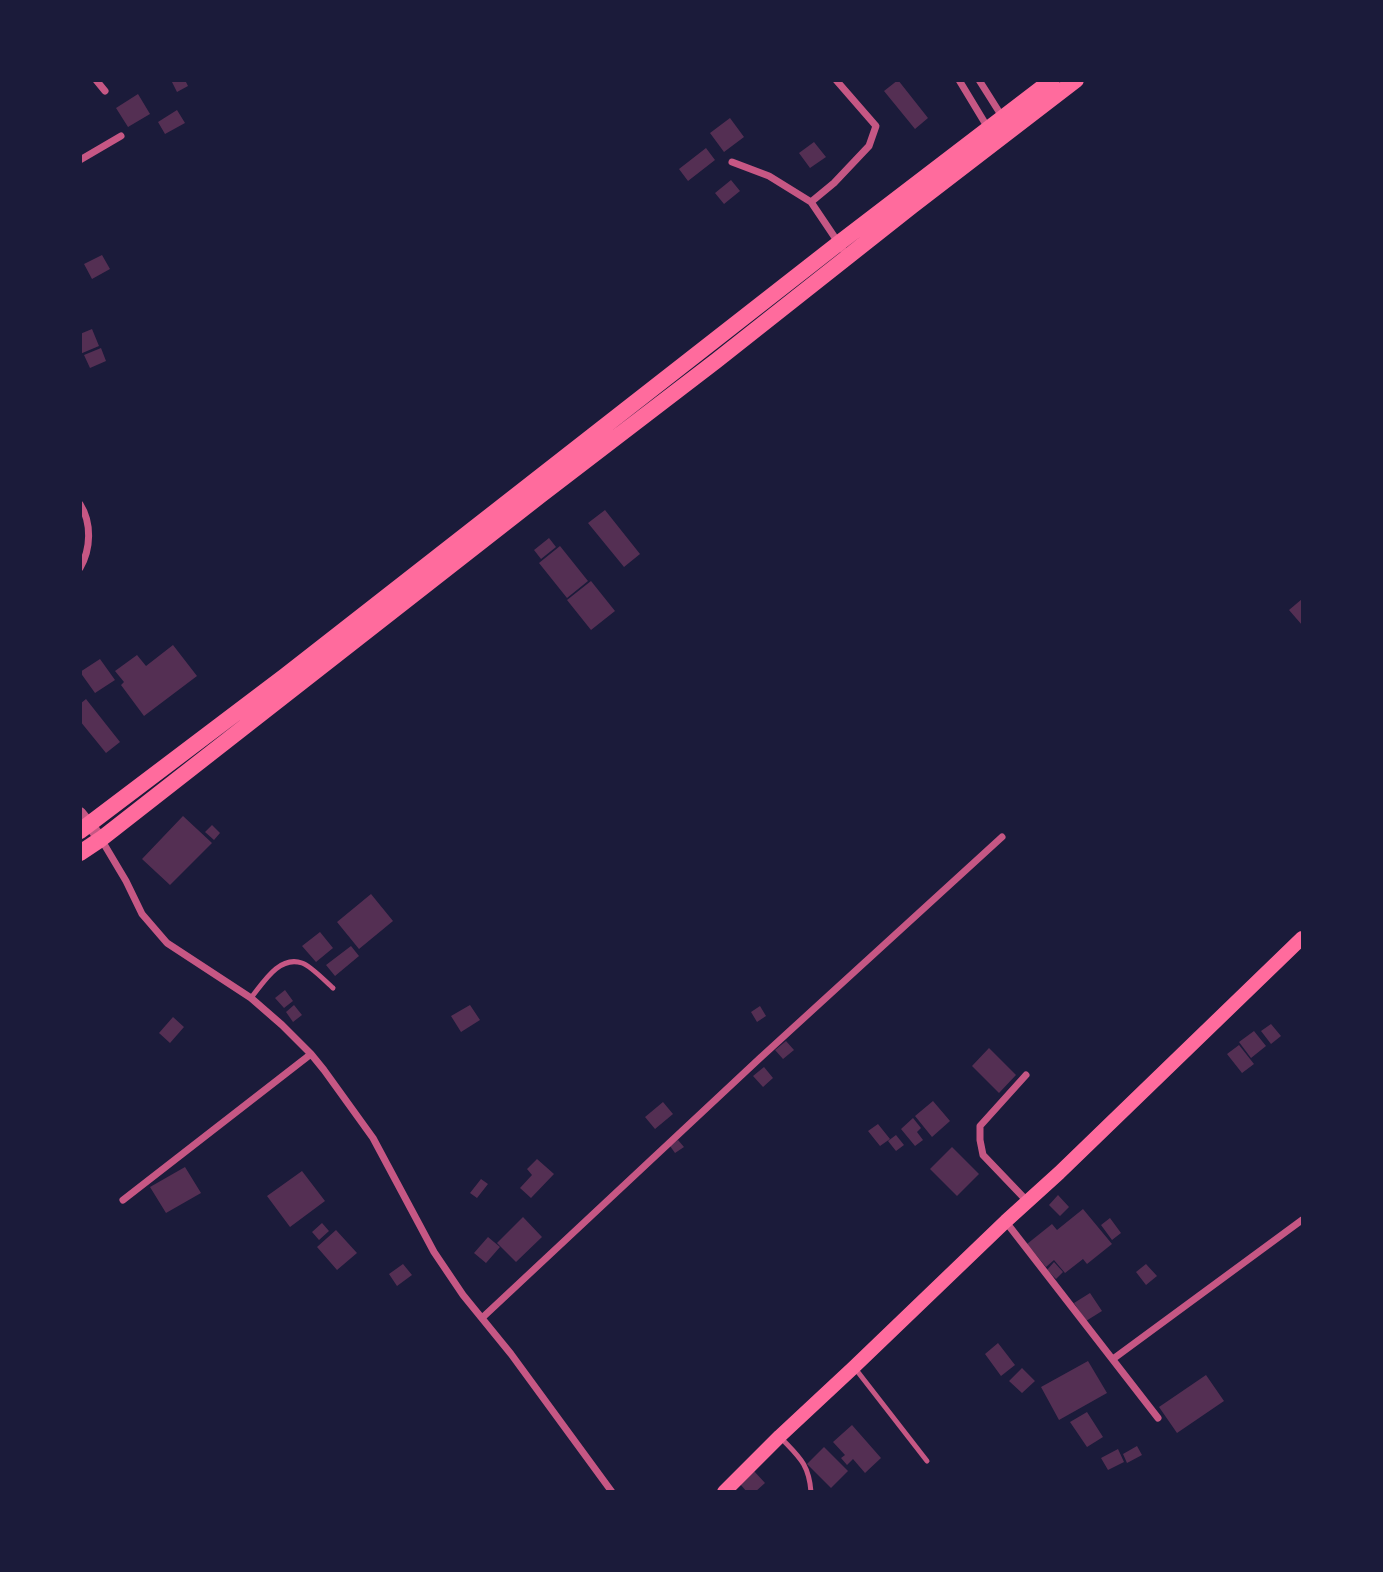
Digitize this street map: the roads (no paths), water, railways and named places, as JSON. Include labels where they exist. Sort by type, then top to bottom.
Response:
[{"type":"highway","points":[[1007,124],[1052,80]]},
{"type":"highway","points":[[83,822],[150,779],[1007,124],[1076,80]]},
{"type":"highway","points":[[80,853],[716,361],[844,250]]},
{"type":"main road","points":[[724,1492],[1303,938]]},
{"type":"street","points":[[96,80],[105,91]]},
{"type":"street","points":[[811,202],[834,183],[869,146],[876,126],[836,80]]},
{"type":"street","points":[[993,135],[961,84],[977,80],[1007,124]]},
{"type":"street","points":[[80,160],[121,136]]},
{"type":"street","points":[[732,162],[769,176],[811,202],[844,250]]},
{"type":"street","points":[[80,504],[86,513],[89,532],[85,560],[80,568]]},
{"type":"street","points":[[83,822],[101,839],[142,914],[167,943],[251,998],[311,1054],[373,1138],[434,1252],[612,1492]]},
{"type":"street","points":[[482,1318],[1002,837]]},
{"type":"street","points":[[123,1200],[311,1054]]},
{"type":"street","points":[[1026,1075],[980,1126],[980,1140],[983,1155],[1028,1202]]},
{"type":"street","points":[[1113,1359],[1303,1220]]},
{"type":"street","points":[[1006,1221],[1158,1418]]},
{"type":"lane","points":[[251,998],[277,967],[291,962],[303,963],[332,988]]},
{"type":"lane","points":[[854,1367],[927,1461]]},
{"type":"lane","points":[[780,1436],[805,1464],[811,1492]]}]
